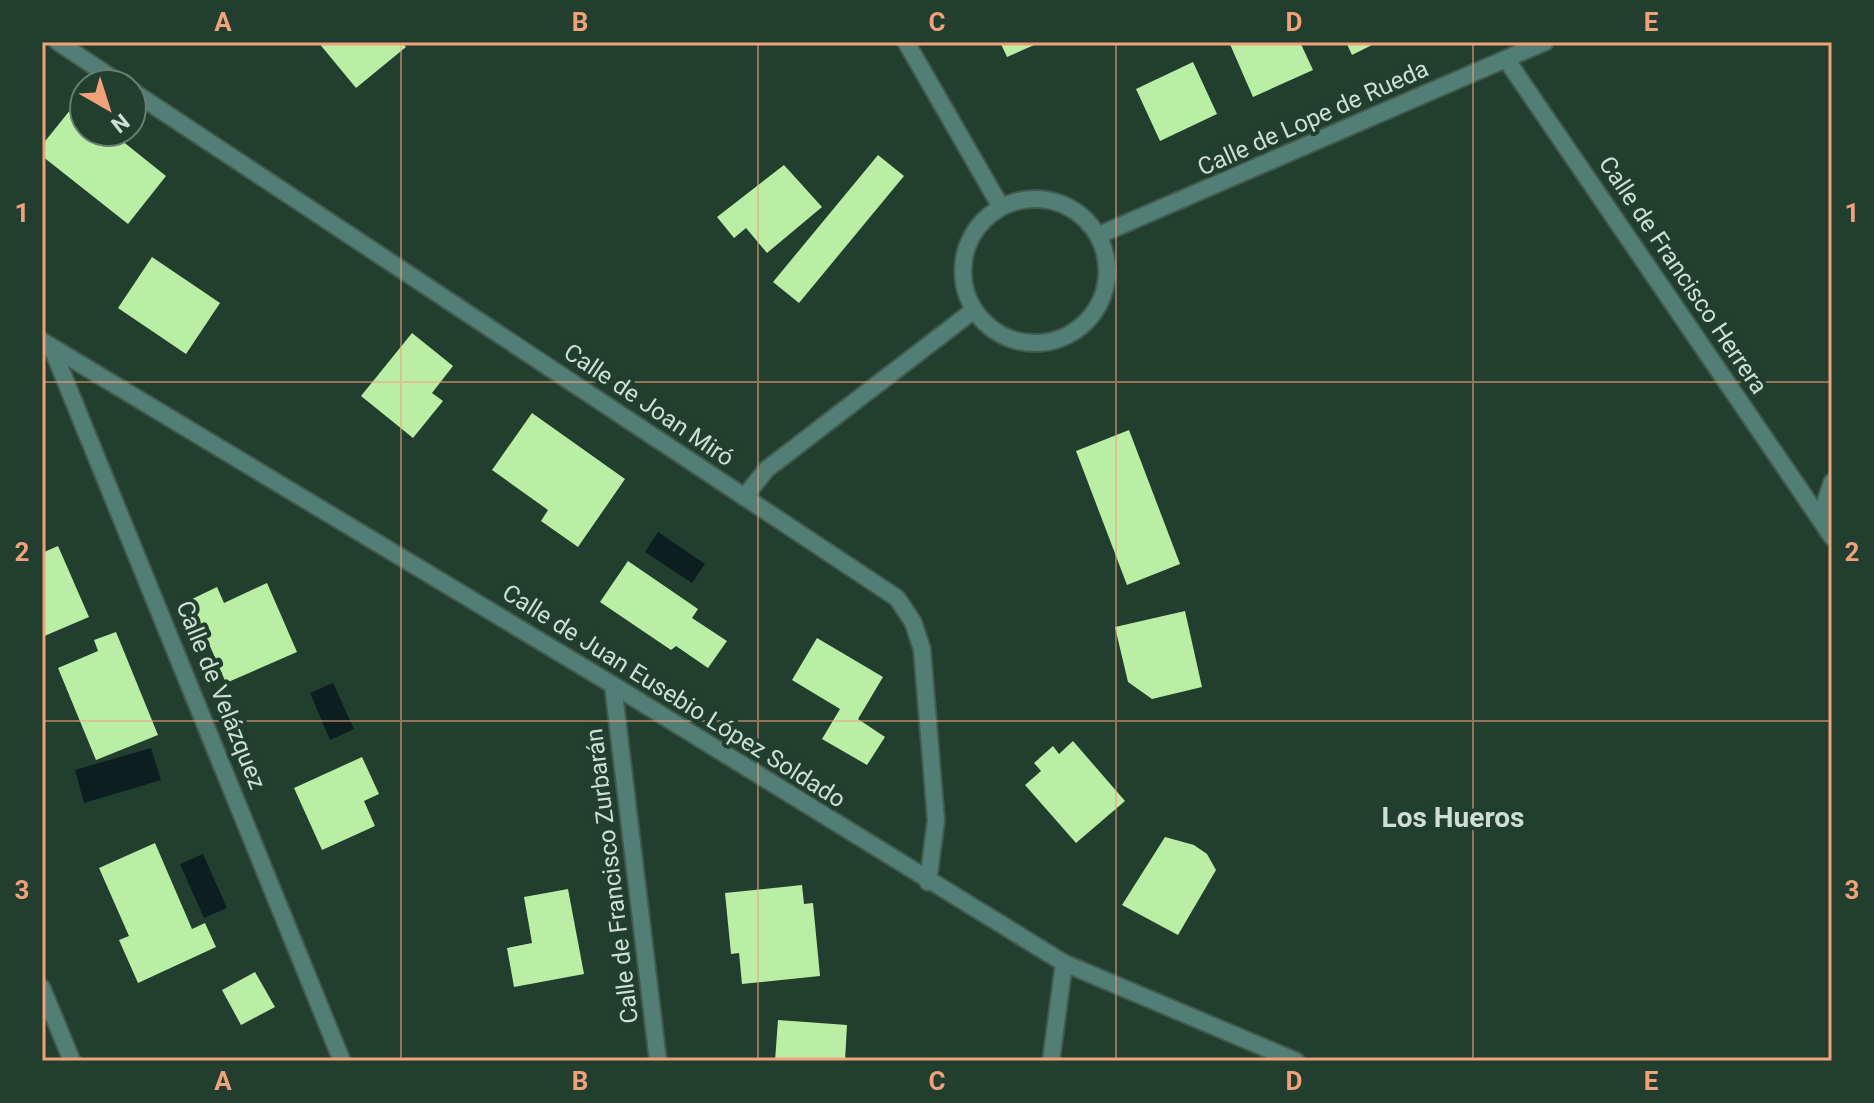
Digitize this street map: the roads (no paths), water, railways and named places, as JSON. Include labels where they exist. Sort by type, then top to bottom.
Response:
[{"type":"street","points":[[58,42],[97,68]]},
{"type":"street","points":[[906,42],[1001,207]]},
{"type":"street","name":"Calle de Lope de Rueda","points":[[1099,235],[1545,42]]},
{"type":"street","name":"Calle de Francisco Herrera","points":[[1506,59],[1832,537]]},
{"type":"street","name":"Calle de Joan Miró","points":[[148,102],[897,598],[913,622],[922,649],[936,820],[928,882]]},
{"type":"street","points":[[1027,199],[1043,199],[1069,206],[1084,216],[1099,235],[1106,255],[1106,286],[1098,307],[1077,330],[1063,338],[1039,343],[1014,340],[985,324],[974,310],[963,277],[966,248],[980,222],[1001,207],[1027,199]]},
{"type":"street","points":[[744,497],[767,469],[974,310]]},
{"type":"street","name":"Calle de Juan Eusebio López Soldado","points":[[47,344],[613,685],[928,882],[1064,963],[1296,1061]]},
{"type":"street","name":"Calle de Velázquez","points":[[47,344],[342,1061]]},
{"type":"street","points":[[1820,519],[1832,482]]},
{"type":"street","name":"Calle de Francisco Zurbarán","points":[[613,685],[658,1061]]},
{"type":"street","points":[[1051,1061],[1064,963]]},
{"type":"street","points":[[42,988],[72,1061]]},
{"type":"district","name":"Los Hueros","points":[[1453,817]]}]
